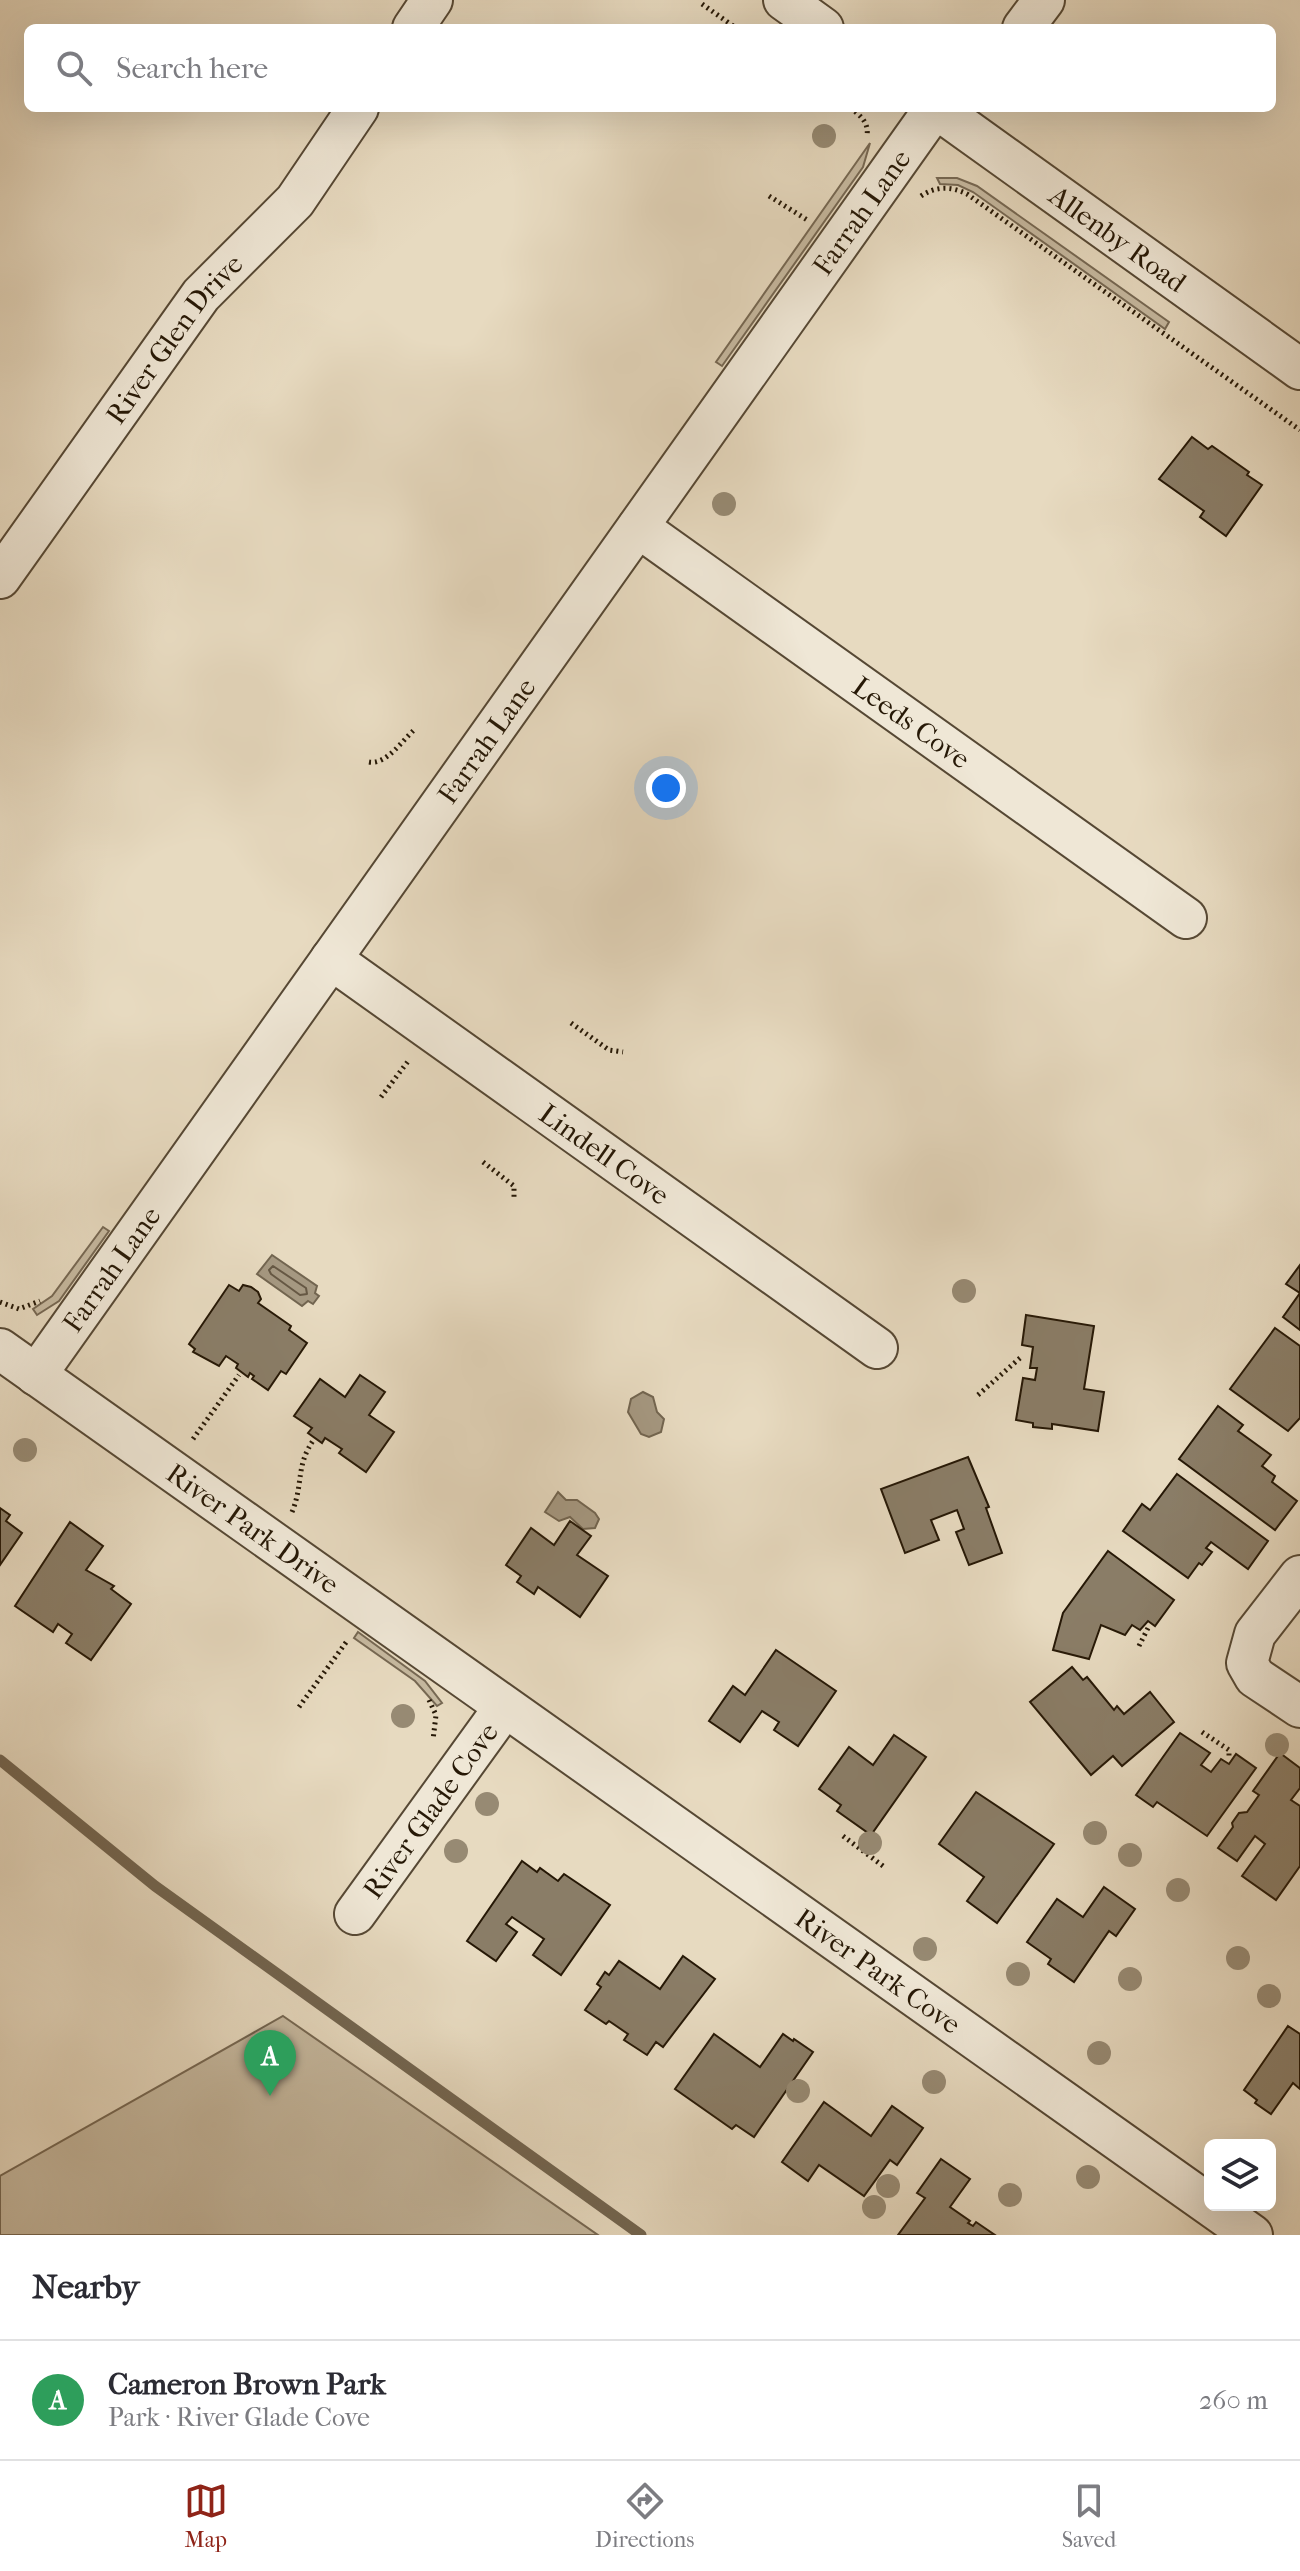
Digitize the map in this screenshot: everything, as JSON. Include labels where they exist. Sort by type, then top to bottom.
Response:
[{"type":"street","points":[[416,24],[432,0]]},
{"type":"street","points":[[784,0],[817,24]]},
{"type":"street","points":[[1026,24],[1044,0]]},
{"type":"street","name":"River Glen Drive","points":[[0,578],[201,295],[295,201],[355,112]]},
{"type":"street","name":"Farrah Lane","points":[[36,1375],[638,527],[945,112]]},
{"type":"street","name":"Allenby Road","points":[[947,112],[1300,369]]},
{"type":"street","name":"Leeds Cove","points":[[638,527],[1186,918]]},
{"type":"street","name":"Lindell Cove","points":[[331,959],[877,1348]]},
{"type":"street","name":"River Park Drive","points":[[0,1349],[504,1708]]},
{"type":"street","points":[[1300,1576],[1255,1634],[1247,1658],[1255,1677],[1300,1707]]},
{"type":"street","name":"River Glade Cove","points":[[355,1914],[504,1708]]},
{"type":"street","name":"River Park Cove","points":[[504,1708],[1252,2235]]},
{"type":"path","points":[[702,4],[730,24]]},
{"type":"path","points":[[930,179],[933,189]]},
{"type":"path","points":[[917,199],[933,189],[958,189],[983,204],[1300,430]]},
{"type":"path","points":[[769,196],[803,217]]},
{"type":"path","points":[[369,762],[383,760],[414,730]]},
{"type":"path","points":[[571,1023],[609,1050],[623,1052]]},
{"type":"path","points":[[381,1097],[416,1050]]},
{"type":"path","points":[[483,1162],[510,1181],[514,1186],[514,1200]]},
{"type":"path","points":[[978,1395],[1020,1358]]},
{"type":"path","points":[[188,1447],[239,1375]]},
{"type":"path","points":[[287,1519],[297,1496],[302,1457],[315,1438]]},
{"type":"path","points":[[1139,1646],[1149,1626]]},
{"type":"path","points":[[299,1707],[354,1631]]},
{"type":"path","points":[[348,1639],[360,1647]]},
{"type":"path","points":[[420,1690],[436,1715],[434,1738],[430,1746]]},
{"type":"path","points":[[436,1715],[446,1713]]},
{"type":"path","points":[[1202,1732],[1229,1750],[1229,1759]]},
{"type":"path","points":[[843,1836],[883,1866]]},
{"type":"shaded area","points":[[870,143],[863,167],[722,366],[716,362]]},
{"type":"shaded area","points":[[937,178],[957,178],[977,186],[1169,322],[1165,329],[973,192],[958,185],[940,184]]},
{"type":"shaded area","points":[[103,1227],[109,1231],[59,1301],[37,1315],[33,1309],[52,1296]]},
{"type":"shaded area","points":[[358,1632],[425,1681],[442,1703],[437,1706],[415,1681],[354,1638]]},
{"type":"shaded area","points":[[283,2016],[598,2235],[0,2235],[0,2176]]},
{"type":"water","points":[[272,1255],[317,1286],[315,1293],[319,1296],[313,1304],[308,1301],[302,1306],[257,1274]]},
{"type":"water","points":[[643,1392],[653,1397],[657,1412],[664,1419],[661,1432],[649,1437],[641,1434],[628,1412],[631,1399]]},
{"type":"water","points":[[558,1492],[566,1500],[577,1500],[595,1513],[599,1519],[595,1528],[583,1529],[570,1517],[559,1521],[545,1512]]},
{"type":"building","points":[[1192,437],[1208,449],[1212,446],[1262,485],[1226,536],[1200,517],[1204,511],[1159,479]]},
{"type":"building","points":[[1300,1265],[1300,1293],[1286,1284]]},
{"type":"building","points":[[229,1285],[239,1291],[243,1285],[258,1292],[261,1299],[258,1303],[291,1326],[289,1330],[307,1343],[286,1374],[281,1371],[268,1390],[252,1379],[254,1376],[250,1373],[248,1377],[236,1368],[238,1364],[226,1356],[219,1366],[193,1352],[195,1349],[189,1344]]},
{"type":"building","points":[[1300,1293],[1300,1330],[1283,1317]]},
{"type":"building","points":[[1026,1315],[1094,1326],[1084,1389],[1104,1392],[1098,1431],[1052,1424],[1052,1429],[1033,1427],[1033,1423],[1016,1420],[1023,1378],[1035,1380],[1037,1368],[1030,1368],[1033,1347],[1022,1345]]},
{"type":"building","points":[[1275,1328],[1300,1346],[1300,1418],[1288,1431],[1230,1389]]},
{"type":"building","points":[[360,1375],[385,1392],[369,1415],[394,1432],[366,1472],[339,1453],[342,1449],[325,1438],[322,1443],[308,1433],[312,1428],[294,1416],[320,1379],[345,1397]]},
{"type":"building","points":[[1218,1406],[1243,1425],[1238,1431],[1271,1455],[1262,1466],[1275,1476],[1272,1482],[1297,1501],[1275,1530],[1179,1459]]},
{"type":"building","points":[[968,1457],[989,1507],[986,1508],[1002,1553],[969,1565],[956,1532],[964,1529],[957,1510],[931,1520],[939,1540],[905,1553],[881,1489]]},
{"type":"building","points":[[1177,1474],[1268,1541],[1248,1569],[1211,1542],[1206,1548],[1212,1552],[1188,1578],[1123,1531],[1142,1504],[1150,1510]]},
{"type":"building","points":[[0,1508],[10,1515],[6,1521],[22,1533],[0,1565]]},
{"type":"building","points":[[570,1521],[591,1536],[577,1555],[608,1576],[580,1617],[538,1587],[534,1594],[517,1582],[521,1576],[506,1565],[531,1528],[554,1545]]},
{"type":"building","points":[[70,1522],[103,1546],[86,1570],[114,1586],[111,1589],[131,1604],[91,1660],[66,1643],[72,1634],[58,1624],[53,1632],[15,1606]]},
{"type":"building","points":[[1108,1551],[1174,1600],[1155,1626],[1148,1621],[1140,1630],[1132,1625],[1125,1635],[1101,1625],[1089,1659],[1053,1650],[1063,1613]]},
{"type":"building","points":[[776,1650],[836,1691],[798,1746],[774,1730],[779,1722],[762,1711],[740,1742],[709,1721],[733,1686],[745,1695]]},
{"type":"building","points":[[1072,1667],[1083,1680],[1087,1677],[1114,1710],[1117,1706],[1124,1714],[1150,1692],[1174,1722],[1122,1766],[1113,1756],[1091,1775],[1030,1702]]},
{"type":"building","points":[[1180,1733],[1210,1753],[1201,1765],[1211,1772],[1221,1759],[1229,1764],[1236,1754],[1256,1768],[1207,1836],[1157,1802],[1153,1807],[1136,1795]]},
{"type":"building","points":[[894,1735],[926,1757],[871,1835],[837,1811],[841,1805],[819,1789],[849,1747],[873,1765]]},
{"type":"building","points":[[1280,1753],[1300,1768],[1300,1788],[1291,1800],[1300,1806],[1300,1866],[1276,1900],[1242,1876],[1265,1844],[1255,1836],[1237,1861],[1218,1848],[1239,1813],[1247,1812],[1259,1795],[1253,1791]]},
{"type":"building","points":[[976,1792],[1054,1844],[997,1923],[967,1901],[984,1877],[939,1844]]},
{"type":"building","points":[[522,1861],[537,1872],[540,1868],[558,1881],[564,1874],[610,1905],[561,1975],[533,1955],[544,1939],[512,1917],[506,1924],[517,1932],[496,1961],[467,1941]]},
{"type":"building","points":[[1104,1887],[1135,1909],[1116,1936],[1109,1931],[1074,1982],[1048,1964],[1051,1959],[1027,1942],[1057,1899],[1083,1917]]},
{"type":"building","points":[[683,1956],[715,1979],[663,2047],[656,2042],[647,2055],[624,2040],[628,2034],[585,2010],[601,1987],[597,1984],[605,1972],[609,1975],[619,1961],[660,1989]]},
{"type":"building","points":[[1288,2026],[1300,2034],[1300,2089],[1293,2083],[1271,2114],[1255,2103],[1257,2100],[1244,2090]]},
{"type":"building","points":[[714,2034],[760,2067],[783,2034],[813,2052],[754,2137],[736,2125],[732,2129],[675,2089]]},
{"type":"building","points":[[824,2102],[871,2136],[892,2106],[923,2128],[897,2165],[890,2160],[864,2196],[819,2165],[808,2181],[782,2162]]},
{"type":"building","points":[[941,2159],[970,2179],[950,2207],[970,2221],[968,2223],[973,2226],[976,2222],[995,2235],[898,2235],[925,2198],[917,2193]]},
{"type":"waterway","points":[[0,1760],[155,1886],[641,2235]]},
{"type":"place","name":"Cameron Brown Park","points":[[270,2096]]}]
